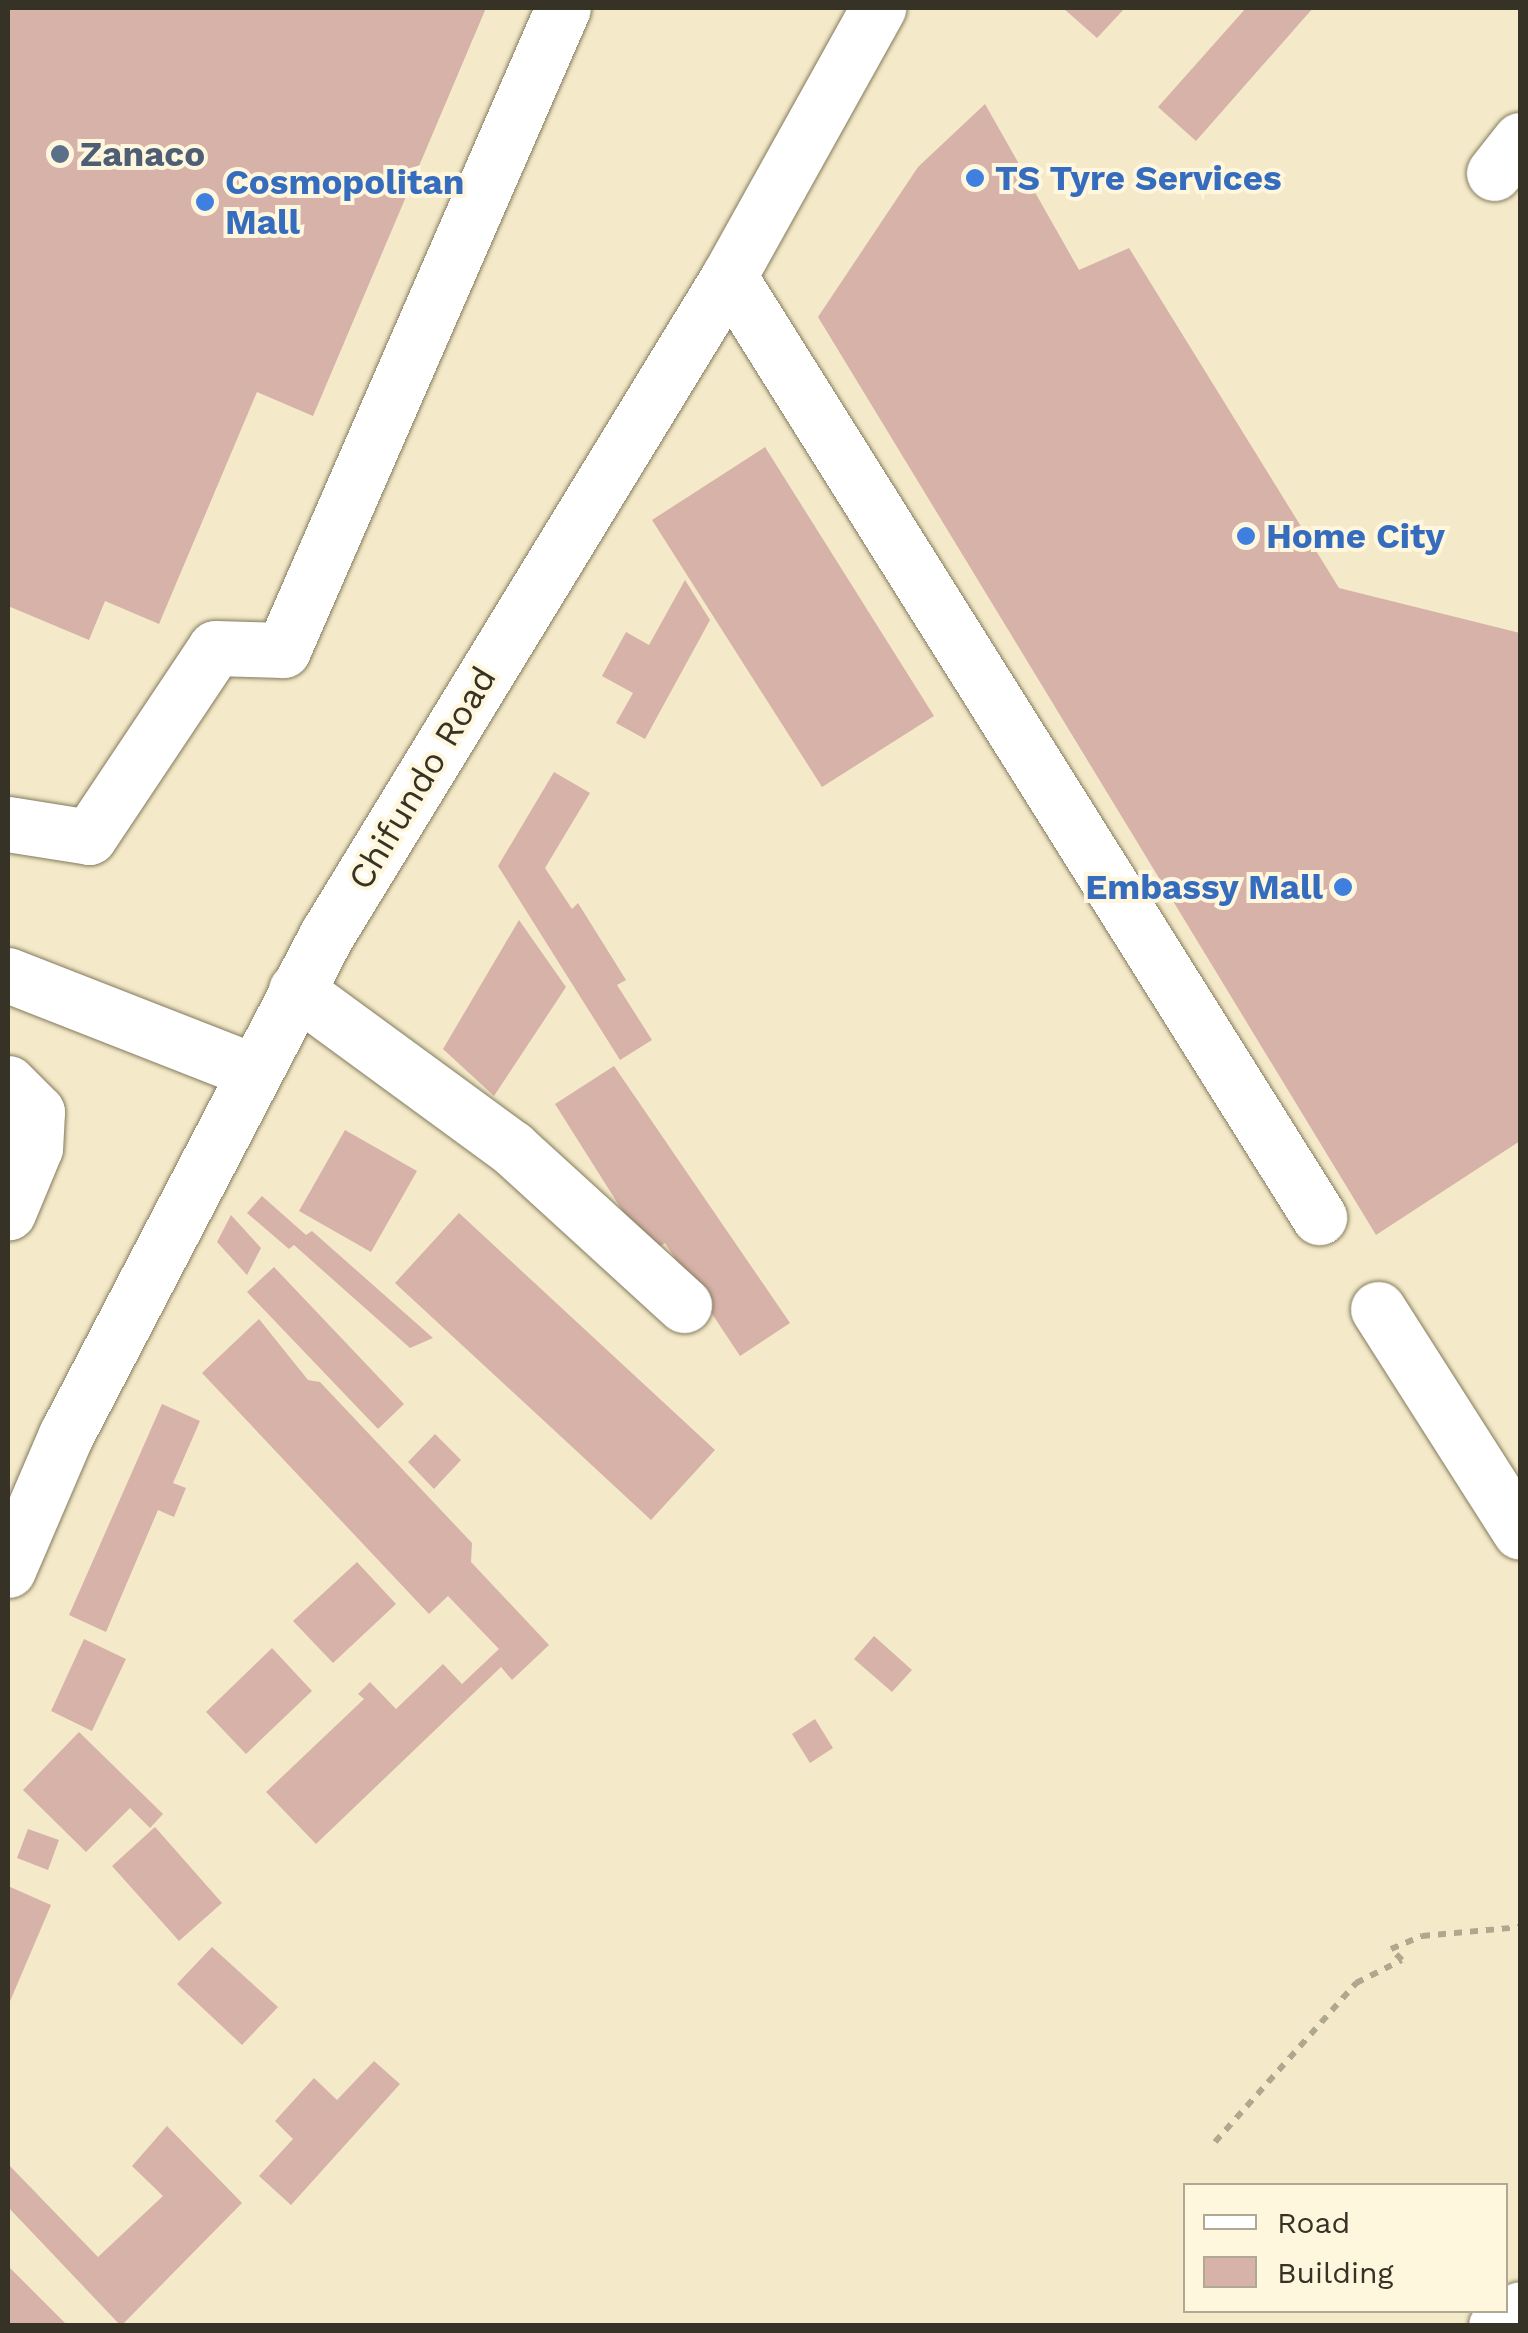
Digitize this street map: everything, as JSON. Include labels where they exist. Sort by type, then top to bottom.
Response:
[{"type":"street","points":[[8,824],[89,837],[215,648],[283,650],[562,8]]},
{"type":"street","name":"Chifundo Road","points":[[8,1570],[66,1434],[296,990],[729,276],[878,8]]},
{"type":"street","points":[[1520,140],[1494,173],[1520,160]]},
{"type":"street","points":[[729,276],[1319,1216]]},
{"type":"street","points":[[8,975],[253,1071]]},
{"type":"street","points":[[296,990],[512,1148],[684,1306]]},
{"type":"street","points":[[8,1083],[37,1112],[35,1148],[8,1213]]},
{"type":"street","points":[[1378,1309],[1520,1532]]},
{"type":"street","points":[[1496,2326],[1520,2310]]},
{"type":"path","points":[[1215,2142],[1356,1983],[1402,1960],[1392,1949],[1422,1936],[1520,1927]]},
{"type":"building","name":"Cosmopolitan Mall","points":[[9,8],[486,8],[313,416],[257,392],[159,624],[105,601],[89,640],[8,606]]},
{"type":"building","points":[[1063,8],[1125,8],[1097,38]]},
{"type":"building","points":[[1246,8],[1313,8],[1196,141],[1158,107]]},
{"type":"building","name":"Embassy Mall","points":[[985,104],[1079,270],[1129,248],[1339,588],[1520,633],[1520,1141],[1376,1235],[818,317],[918,167]]},
{"type":"building","points":[[765,447],[934,716],[822,787],[652,520]]},
{"type":"building","points":[[685,580],[710,620],[645,739],[616,723],[633,693],[602,676],[626,632],[649,645]]},
{"type":"building","points":[[554,772],[590,793],[545,868],[572,909],[578,903],[626,980],[617,985],[652,1040],[620,1060],[498,866]]},
{"type":"building","points":[[519,920],[566,987],[494,1096],[443,1049]]},
{"type":"building","points":[[614,1066],[790,1323],[740,1356],[665,1243],[649,1253],[555,1104]]},
{"type":"building","points":[[345,1130],[417,1171],[371,1252],[299,1211]]},
{"type":"building","points":[[262,1196],[306,1235],[312,1231],[433,1338],[410,1348],[294,1245],[289,1249],[247,1213]]},
{"type":"building","points":[[459,1213],[715,1450],[651,1520],[395,1283]]},
{"type":"building","points":[[231,1215],[261,1248],[247,1275],[217,1242]]},
{"type":"building","points":[[274,1267],[404,1404],[378,1429],[247,1292]]},
{"type":"building","points":[[259,1319],[308,1380],[320,1382],[472,1543],[471,1562],[549,1645],[512,1680],[501,1667],[316,1844],[266,1792],[364,1699],[358,1694],[370,1682],[396,1709],[443,1664],[462,1684],[499,1649],[448,1596],[429,1614],[202,1373]]},
{"type":"building","points":[[162,1404],[200,1421],[173,1483],[186,1488],[174,1517],[158,1510],[106,1632],[69,1615]]},
{"type":"building","points":[[435,1434],[461,1460],[434,1489],[408,1462]]},
{"type":"building","points":[[357,1562],[396,1604],[333,1663],[293,1621]]},
{"type":"building","points":[[874,1636],[912,1670],[892,1692],[854,1659]]},
{"type":"building","points":[[84,1639],[126,1659],[92,1731],[51,1711]]},
{"type":"building","points":[[272,1648],[312,1691],[246,1754],[206,1712]]},
{"type":"building","points":[[815,1719],[833,1748],[810,1763],[792,1734]]},
{"type":"building","points":[[79,1732],[163,1814],[150,1828],[130,1808],[86,1852],[23,1790]]},
{"type":"building","points":[[155,1827],[222,1903],[179,1941],[112,1866]]},
{"type":"building","points":[[28,1829],[59,1840],[48,1870],[17,1858]]},
{"type":"building","points":[[8,1886],[51,1905],[8,2006]]},
{"type":"building","points":[[212,1947],[278,2007],[242,2045],[177,1984]]},
{"type":"building","points":[[374,2061],[400,2084],[291,2205],[259,2176],[293,2139],[275,2121],[314,2078],[337,2100]]},
{"type":"building","points":[[167,2126],[242,2203],[121,2326],[8,2207],[8,2164],[98,2257],[163,2196],[132,2166]]},
{"type":"building","points":[[8,2266],[68,2326],[8,2326]]},
{"type":"place","name":"Zanaco","points":[[60,154]]},
{"type":"place","name":"TS Tyre Services","points":[[975,178]]},
{"type":"place","name":"Cosmopolitan Mall","points":[[205,202]]},
{"type":"place","name":"Home City","points":[[1246,536]]},
{"type":"place","name":"Embassy Mall","points":[[1343,887]]}]
